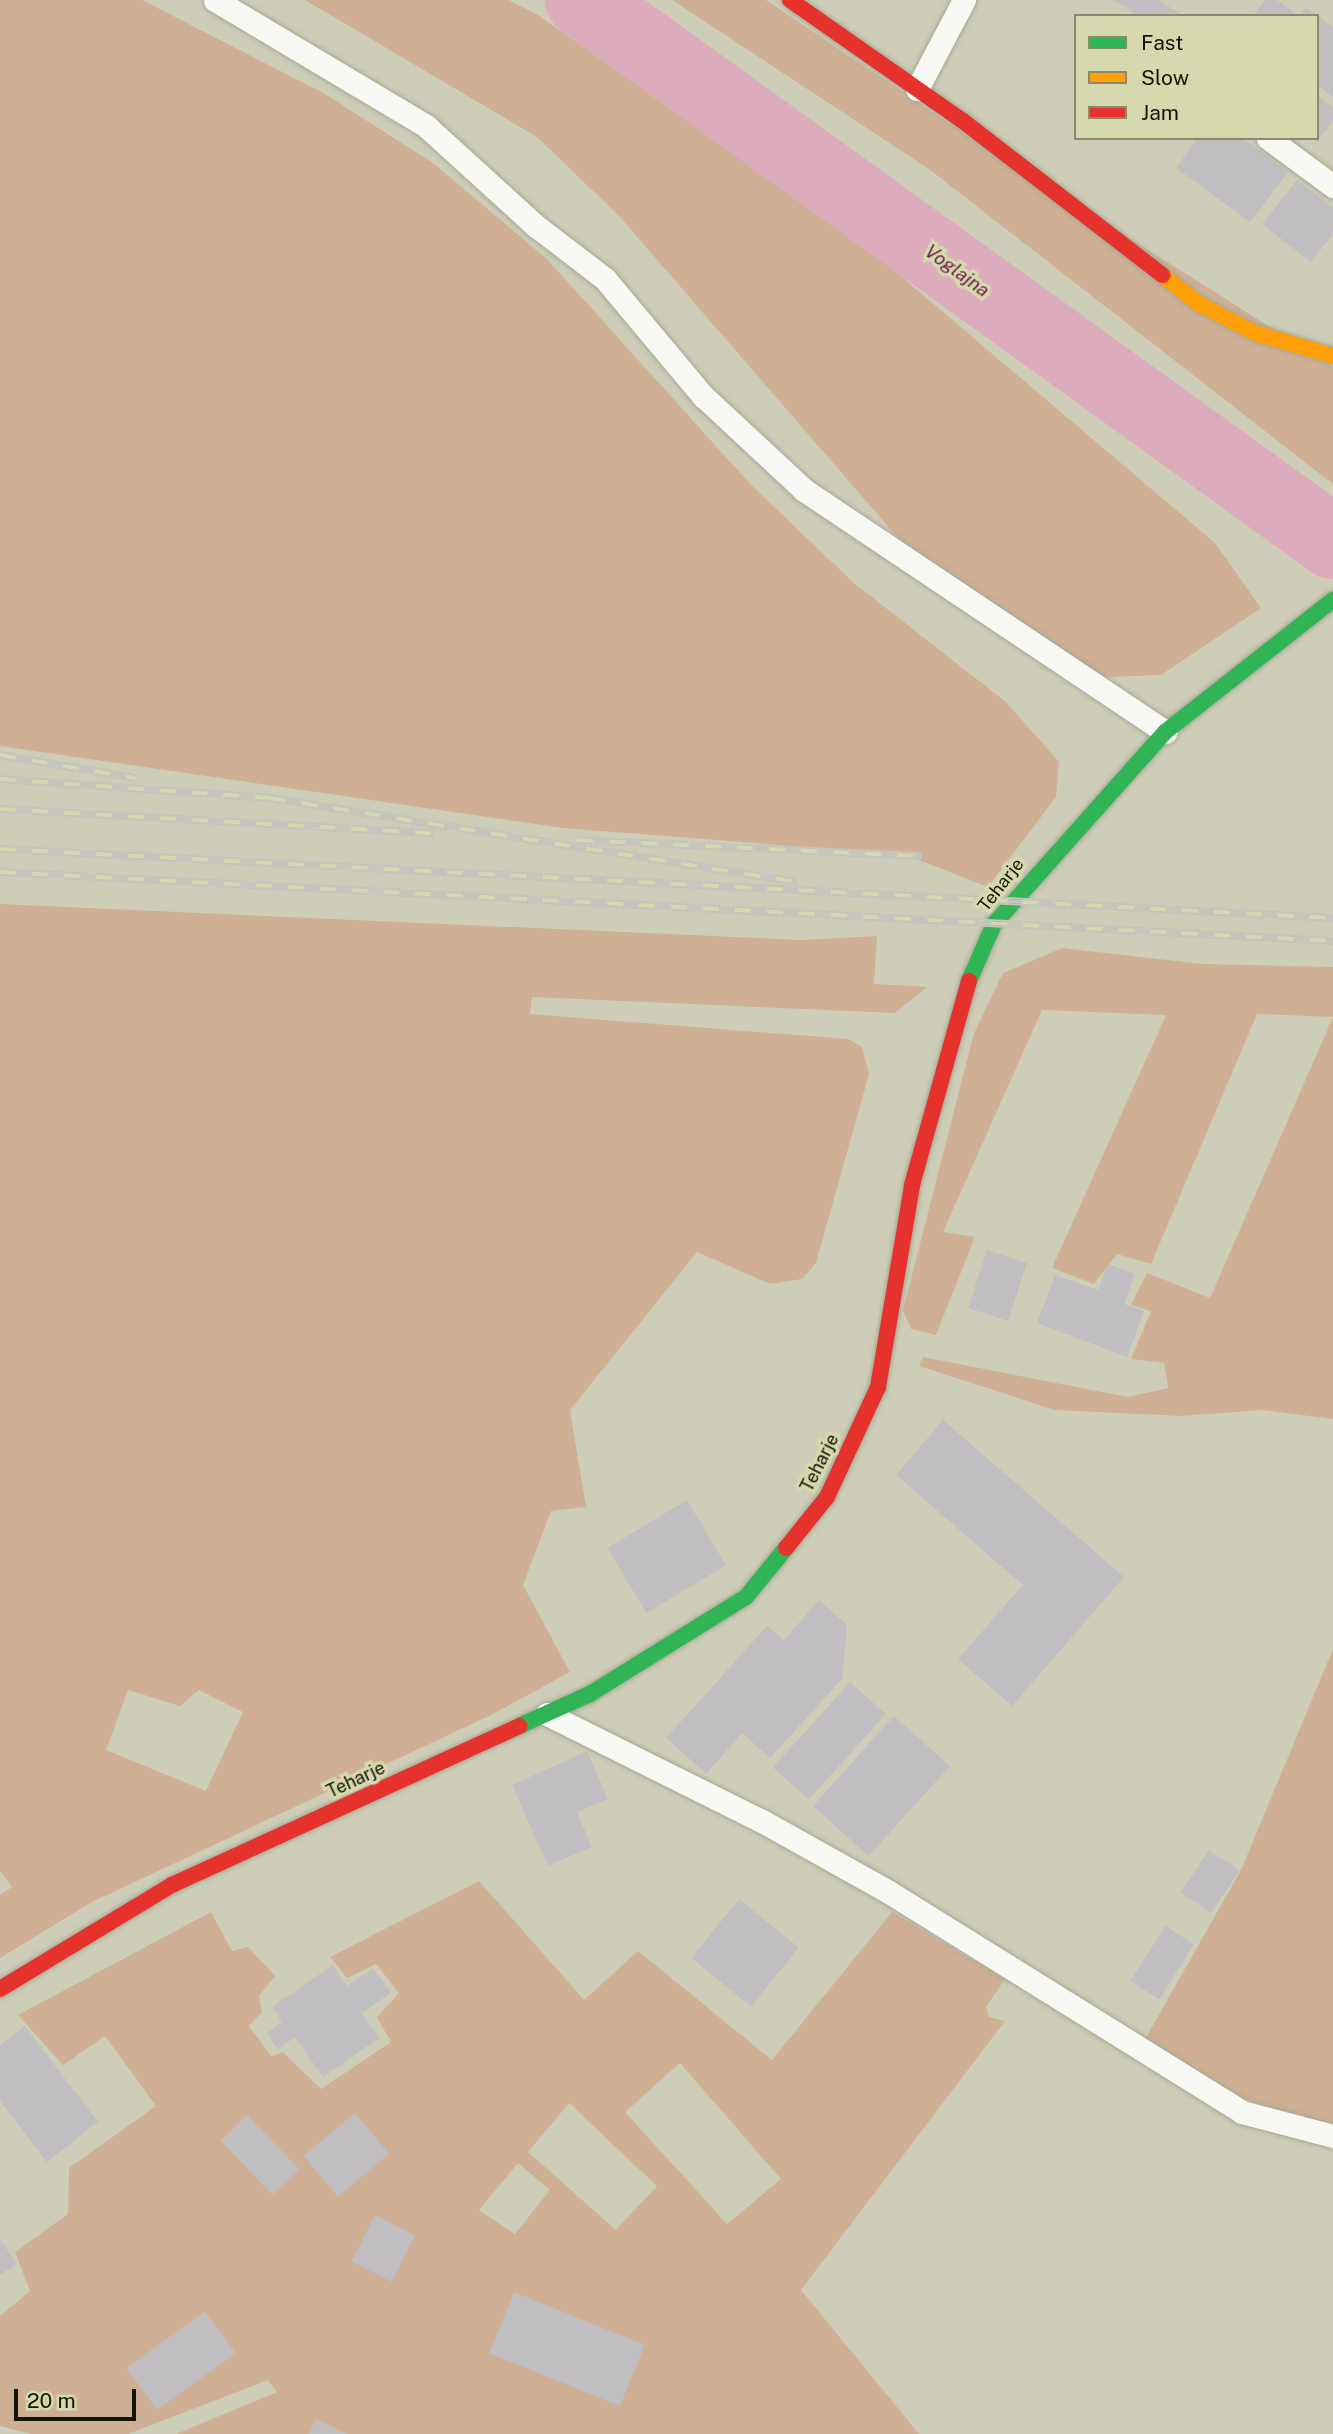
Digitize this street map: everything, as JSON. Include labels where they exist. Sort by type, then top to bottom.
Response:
[{"type":"street","points":[[790,0],[917,89],[1199,304],[1255,333],[1333,356]]},
{"type":"street","name":"Teharje","points":[[0,1989],[172,1885],[590,1694],[746,1597],[827,1497],[878,1387],[912,1185],[959,1004],[984,946],[1010,901],[1165,732],[1333,600]]},
{"type":"lane","points":[[215,0],[426,126],[536,226],[605,279],[703,396],[804,490],[1165,732]]},
{"type":"lane","points":[[917,89],[964,0]]},
{"type":"lane","points":[[1271,140],[1333,186]]},
{"type":"lane","points":[[547,1714],[889,1892],[1242,2112],[1333,2136]]},
{"type":"shaded area","points":[[0,0],[142,0],[325,94],[433,163],[547,259],[752,486],[854,583],[1006,702],[1059,762],[1056,797],[988,887],[906,855],[563,828],[0,746]]},
{"type":"shaded area","points":[[305,0],[509,0],[538,15],[856,238],[1215,543],[1261,608],[1161,675],[1108,677],[1061,669],[905,546],[620,217],[537,137]]},
{"type":"shaded area","points":[[672,0],[766,0],[962,132],[1333,367],[1333,484],[929,169]]},
{"type":"shaded area","points":[[0,904],[801,940],[877,936],[874,984],[927,987],[895,1013],[532,997],[530,1014],[848,1039],[862,1047],[869,1074],[816,1263],[802,1279],[770,1284],[697,1252],[570,1410],[586,1507],[551,1511],[523,1585],[570,1672],[491,1715],[92,1902],[0,1958],[0,1895],[12,1887],[0,1871]],"holes":[[[128,1690],[180,1706],[199,1690],[243,1712],[206,1791],[106,1750]]]},
{"type":"shaded area","points":[[1062,948],[1202,964],[1333,967],[1333,1017],[1257,1014],[1151,1264],[1117,1254],[1094,1284],[1052,1268],[1166,1015],[1042,1010],[943,1232],[975,1237],[936,1335],[911,1329],[903,1310],[974,1033],[1003,973]]},
{"type":"shaded area","points":[[1333,1017],[1333,1419],[1262,1410],[1181,1416],[1055,1410],[919,1366],[923,1357],[1128,1397],[1168,1388],[1164,1363],[1131,1359],[1151,1311],[1131,1305],[1147,1273],[1210,1298]]},
{"type":"shaded area","points":[[1333,1649],[1333,2129],[1224,2092],[1144,2041],[1241,1870]]},
{"type":"shaded area","points":[[479,1881],[584,2000],[638,1951],[772,2060],[892,1912],[1005,1979],[986,2007],[989,2017],[1005,2021],[801,2290],[919,2434],[176,2434],[277,2392],[268,2380],[128,2434],[31,2434],[0,2426],[0,2316],[30,2291],[15,2252],[68,2214],[69,2168],[156,2106],[105,2036],[63,2065],[18,2015],[211,1912],[232,1951],[248,1947],[275,1976],[259,1996],[262,2012],[249,2026],[271,2056],[283,2052],[321,2089],[391,2042],[377,2017],[399,1993],[376,1964],[347,1978],[330,1957]],"holes":[[[680,2063],[781,2179],[727,2224],[625,2112]],[[569,2103],[657,2186],[616,2230],[528,2152]],[[518,2163],[550,2190],[515,2234],[479,2210]]]},
{"type":"building","points":[[1114,0],[1159,0],[1180,14],[1134,14]]},
{"type":"building","points":[[1265,0],[1277,0],[1295,14],[1254,14]]},
{"type":"building","points":[[1306,7],[1315,14],[1301,14]]},
{"type":"building","points":[[1319,17],[1333,27],[1333,97],[1319,86]]},
{"type":"building","points":[[1319,97],[1333,107],[1333,121],[1319,139]]},
{"type":"building","points":[[1197,140],[1245,140],[1288,172],[1250,222],[1176,168]]},
{"type":"building","points":[[1297,180],[1333,208],[1333,234],[1311,262],[1262,224]]},
{"type":"building","points":[[987,1250],[1027,1263],[1008,1321],[968,1308]]},
{"type":"building","points":[[1108,1264],[1135,1274],[1124,1304],[1144,1311],[1127,1357],[1037,1323],[1055,1275],[1098,1290]]},
{"type":"building","points":[[943,1420],[1124,1577],[1012,1706],[958,1659],[1023,1585],[896,1475]]},
{"type":"building","points":[[687,1500],[726,1565],[646,1613],[607,1548]]},
{"type":"building","points":[[819,1600],[847,1625],[842,1679],[770,1758],[742,1733],[706,1774],[666,1738],[767,1626],[784,1640]]},
{"type":"building","points":[[850,1682],[886,1714],[809,1800],[773,1767]]},
{"type":"building","points":[[894,1716],[950,1766],[869,1856],[813,1806]]},
{"type":"building","points":[[587,1751],[608,1799],[577,1812],[592,1847],[548,1866],[512,1785]]},
{"type":"building","points":[[1209,1850],[1240,1871],[1211,1913],[1180,1892]]},
{"type":"building","points":[[739,1899],[799,1947],[751,2007],[691,1958]]},
{"type":"building","points":[[1165,1926],[1194,1944],[1159,1999],[1131,1981]]},
{"type":"building","points":[[333,1965],[347,1986],[373,1968],[391,1993],[362,2013],[379,2038],[323,2077],[295,2037],[278,2049],[267,2033],[282,2022],[272,2007]]},
{"type":"building","points":[[25,2026],[98,2122],[47,2162],[0,2101],[0,2045]]},
{"type":"building","points":[[355,2113],[389,2154],[338,2197],[304,2156]]},
{"type":"building","points":[[247,2115],[299,2169],[272,2195],[220,2141]]},
{"type":"building","points":[[375,2215],[415,2235],[391,2282],[351,2261]]},
{"type":"building","points":[[0,2239],[17,2264],[0,2275]]},
{"type":"building","points":[[514,2292],[645,2345],[620,2406],[489,2353]]},
{"type":"building","points":[[205,2311],[236,2353],[157,2410],[127,2368]]},
{"type":"building","points":[[316,2419],[347,2434],[309,2434]]},
{"type":"waterway","name":"Voglajna","points":[[582,0],[1333,542]]},
{"type":"railway","points":[[0,755],[135,778]]},
{"type":"railway","points":[[0,779],[270,798],[797,882]]},
{"type":"railway","points":[[0,809],[433,833]]},
{"type":"railway","points":[[577,840],[922,856]]},
{"type":"railway","points":[[0,849],[1333,918]]},
{"type":"railway","points":[[0,872],[1333,941]]},
{"type":"traffic: fast","points":[[969,981],[994,924],[1165,732],[1333,600]]},
{"type":"traffic: fast","points":[[519,1726],[590,1694],[746,1597],[786,1548]]},
{"type":"traffic: slow","points":[[1162,275],[1199,304],[1255,333],[1333,356]]},
{"type":"traffic: jam","points":[[790,0],[963,121],[1162,275]]},
{"type":"traffic: jam","points":[[786,1548],[827,1497],[878,1387],[912,1185],[969,981]]},
{"type":"traffic: jam","points":[[0,1989],[172,1885],[519,1726]]}]
